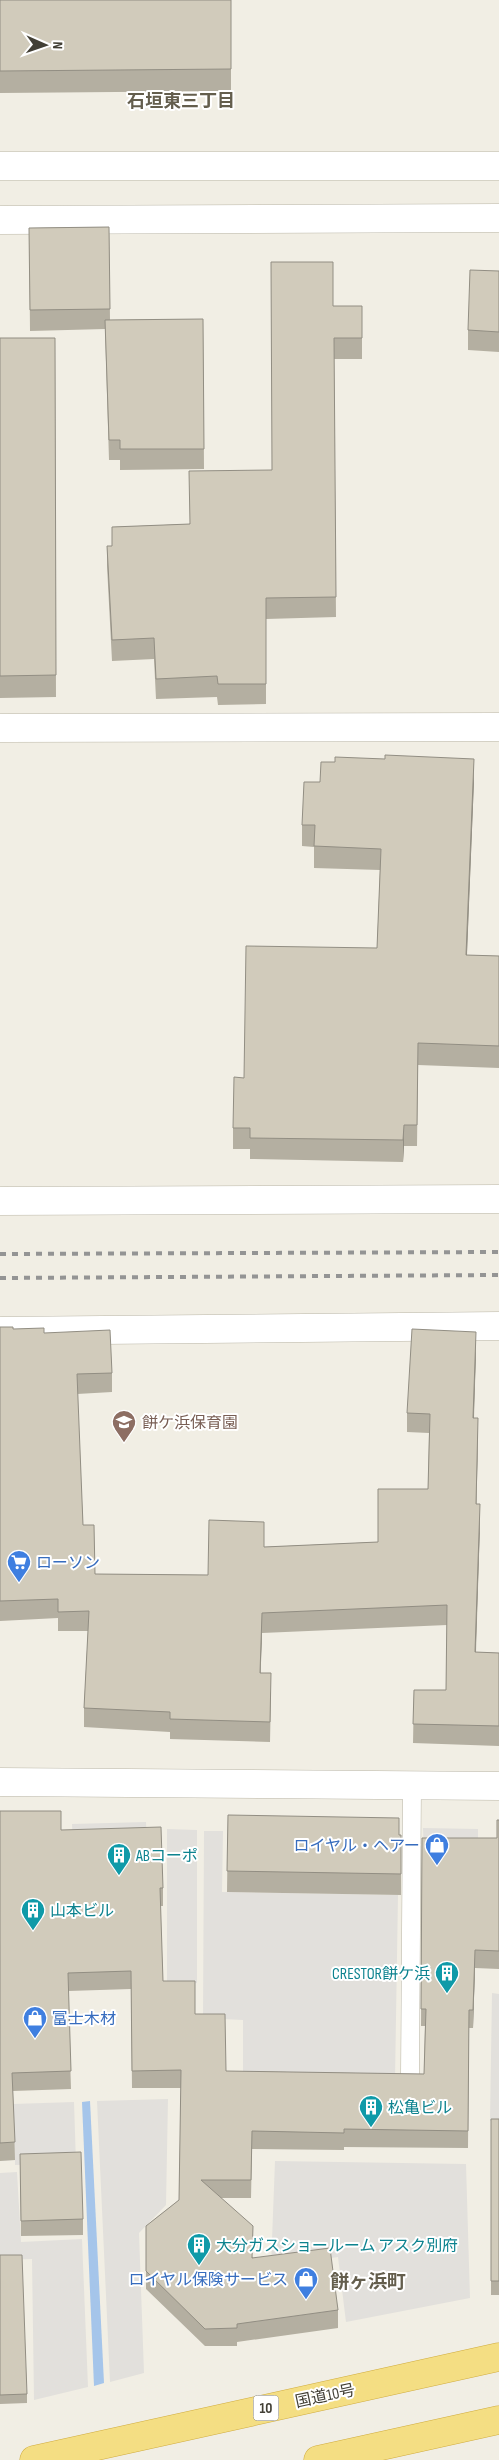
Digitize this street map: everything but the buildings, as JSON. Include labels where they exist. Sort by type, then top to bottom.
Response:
[{"type":"highway","name":"国道10号","points":[[34,2460],[499,2357]]},
{"type":"highway","points":[[318,2460],[358,2456],[499,2420]]},
{"type":"street","points":[[0,166],[499,166]]},
{"type":"street","points":[[0,220],[499,218]]},
{"type":"street","points":[[0,728],[499,727]]},
{"type":"street","points":[[0,1201],[499,1200]]},
{"type":"street","points":[[0,1331],[499,1326]]},
{"type":"street","points":[[0,1782],[499,1786]]},
{"type":"lane","points":[[410,2075],[412,1786]]},
{"type":"shaded area","points":[[146,1822],[147,1842],[73,1844],[72,1824]]},
{"type":"shaded area","points":[[423,1828],[478,1829],[478,1856],[424,1855]]},
{"type":"shaded area","points":[[167,1829],[197,1830],[197,1983],[167,1986]]},
{"type":"shaded area","points":[[204,1831],[223,1831],[222,1892],[398,1895],[395,2080],[243,2077],[243,2020],[203,2018]]},
{"type":"shaded area","points":[[492,1993],[499,1994],[499,2122],[490,2121]]},
{"type":"shaded area","points":[[168,2099],[166,2205],[139,2233],[144,2373],[110,2382],[97,2101]]},
{"type":"shaded area","points":[[74,2102],[76,2163],[15,2165],[15,2160],[0,2161],[0,2140],[13,2104]]},
{"type":"shaded area","points":[[275,2161],[466,2164],[470,2298],[346,2322],[338,2257],[271,2266]]},
{"type":"shaded area","points":[[17,2172],[21,2242],[82,2239],[88,2387],[34,2400],[32,2259],[0,2260],[0,2173]]},
{"type":"water","points":[[90,2101],[104,2383],[94,2386],[82,2102]]},
{"type":"railway","points":[[0,1254],[499,1252]]},
{"type":"railway","points":[[0,1278],[499,1275]]},
{"type":"place","name":"餅ケ浜保育園","points":[[124,1443]]},
{"type":"place","name":"ローソン","points":[[19,1583]]},
{"type":"place","name":"ロイヤル・ヘアー","points":[[437,1866]]},
{"type":"place","name":"ABコーポ","points":[[119,1876]]},
{"type":"place","name":"山本ビル","points":[[33,1931]]},
{"type":"place","name":"CRESTOR餅ケ浜","points":[[447,1994]]},
{"type":"place","name":"富士木材","points":[[35,2039]]},
{"type":"place","name":"松亀ビル","points":[[371,2128]]},
{"type":"place","name":"大分ガスショールーム アスク別府","points":[[199,2266]]},
{"type":"place","name":"ロイヤル保険サービス","points":[[306,2300]]},
{"type":"district","name":"石垣東三丁目","points":[[181,101]]},
{"type":"district","name":"餅ヶ浜町","points":[[368,2281]]}]
